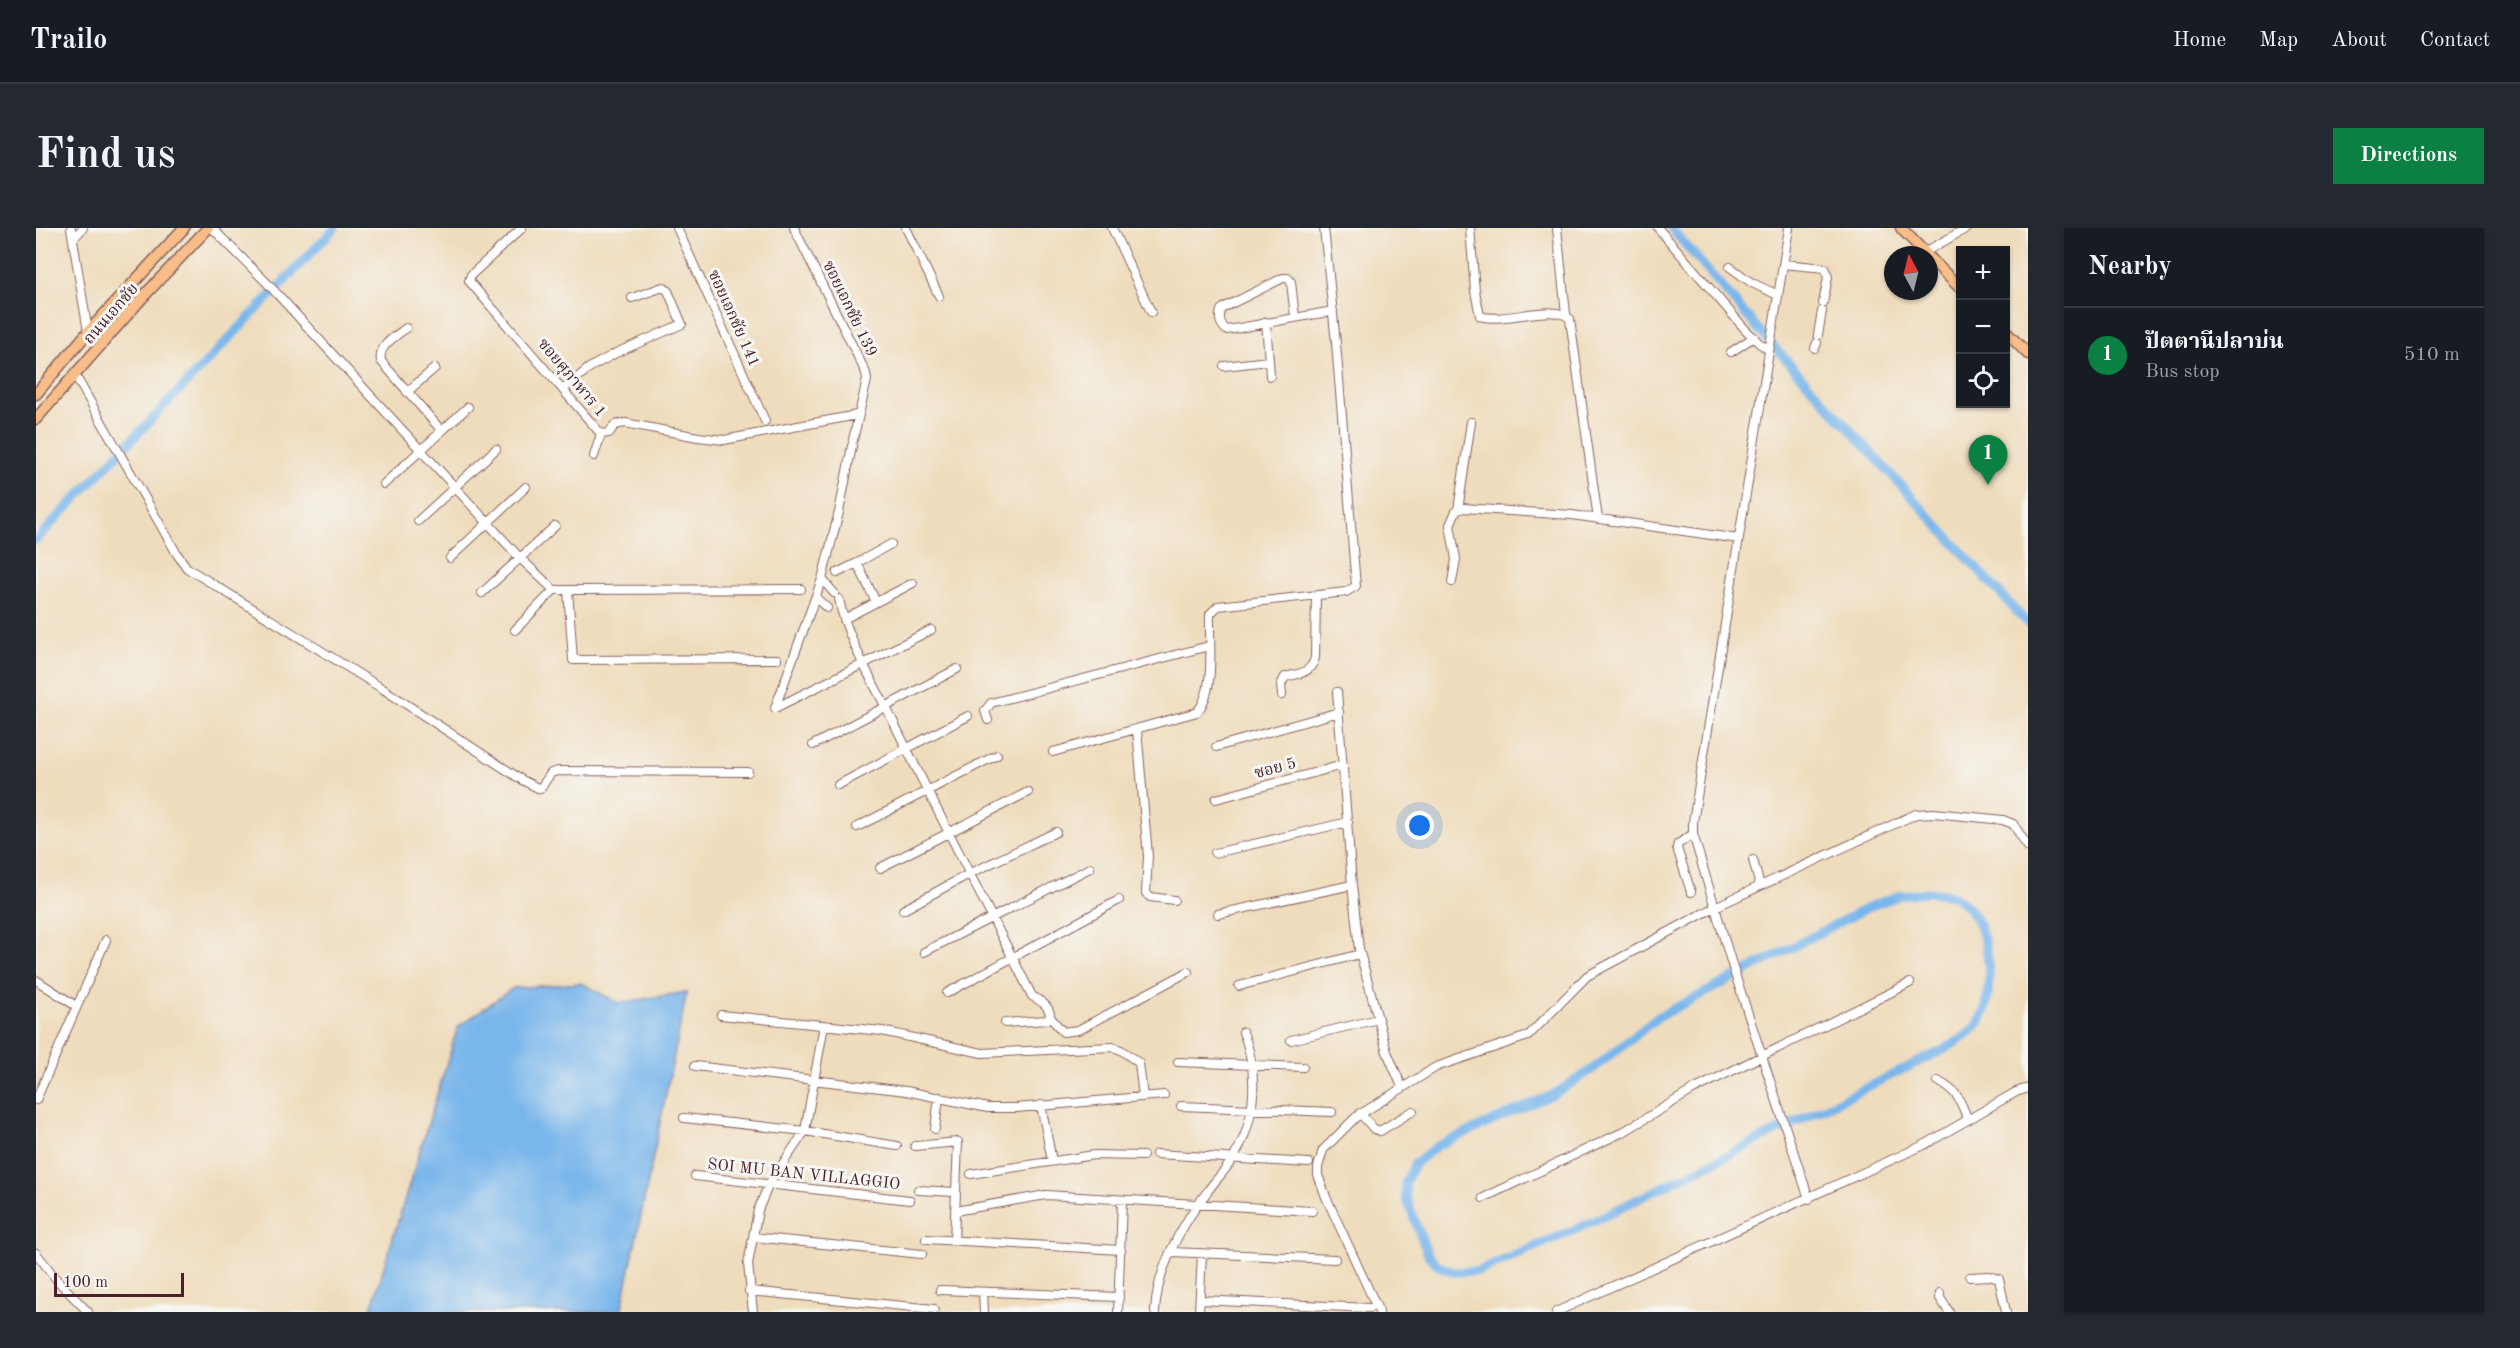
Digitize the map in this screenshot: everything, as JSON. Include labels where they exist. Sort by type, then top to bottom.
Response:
[{"type":"main road","name":"ถนนเอกชัย","points":[[36,419],[142,298],[210,228]]},
{"type":"main road","points":[[1901,228],[1918,246]]},
{"type":"main road","name":"ถนนเอกชัย","points":[[36,394],[88,332],[181,229]]},
{"type":"main road","points":[[1938,266],[1956,284]]},
{"type":"main road","points":[[88,332],[98,350]]},
{"type":"main road","points":[[2010,336],[2028,354]]},
{"type":"street","points":[[72,228],[88,332]]},
{"type":"street","points":[[73,239],[83,228]]},
{"type":"street","points":[[210,228],[268,284],[520,558],[554,590],[801,589]]},
{"type":"street","name":"ซอยศุภาหาร 1","points":[[522,228],[471,275],[469,281],[601,434],[609,433],[615,425],[625,423],[724,440],[857,415]]},
{"type":"street","name":"ซอยเอกชัย 141","points":[[678,228],[765,421]]},
{"type":"street","name":"ซอยเอกชัย 139","points":[[794,228],[866,373],[867,380],[857,415],[839,512],[822,579],[775,708],[864,663]]},
{"type":"street","points":[[906,228],[939,296]]},
{"type":"street","points":[[1112,228],[1151,312]]},
{"type":"street","points":[[1053,752],[1197,712],[1205,703],[1208,689],[1210,614],[1218,606],[1353,590],[1358,580],[1324,228]]},
{"type":"street","points":[[1470,228],[1475,291],[1480,316],[1497,318],[1559,312],[1566,314]]},
{"type":"street","points":[[1557,228],[1566,314],[1570,320],[1598,519]]},
{"type":"street","points":[[1658,228],[1754,338],[1770,348]]},
{"type":"street","points":[[1789,228],[1693,822],[1693,834],[1733,968],[1809,1199]]},
{"type":"street","points":[[1938,248],[1967,228]]},
{"type":"street","points":[[1783,264],[1825,268],[1828,277],[1817,342]]},
{"type":"street","points":[[1730,267],[1752,283],[1778,295]]},
{"type":"street","points":[[1295,317],[1291,282],[1288,278],[1276,280],[1221,310],[1221,325],[1226,330],[1333,311]]},
{"type":"street","points":[[564,389],[589,368],[616,353],[682,324],[668,291],[663,287],[632,298]]},
{"type":"street","points":[[1266,322],[1270,376]]},
{"type":"street","points":[[406,328],[382,348],[381,361],[441,430]]},
{"type":"street","points":[[1731,352],[1754,338]]},
{"type":"street","points":[[1224,366],[1269,361]]},
{"type":"street","points":[[407,392],[435,368]]},
{"type":"street","points":[[75,375],[177,554],[192,573],[375,684],[540,789],[551,773],[558,771],[748,772]]},
{"type":"street","points":[[384,484],[468,406]]},
{"type":"street","points":[[1452,582],[1456,559],[1450,525],[1452,516],[1458,510],[1471,422]]},
{"type":"street","points":[[594,456],[601,434]]},
{"type":"street","points":[[418,521],[496,449]]},
{"type":"street","points":[[450,558],[526,488]]},
{"type":"street","points":[[1458,510],[1478,508],[1526,510],[1739,539]]},
{"type":"street","points":[[482,593],[555,526]]},
{"type":"street","points":[[837,573],[891,544]]},
{"type":"street","points":[[857,563],[876,602]]},
{"type":"street","points":[[822,579],[837,596],[837,614]]},
{"type":"street","points":[[837,614],[876,602],[913,582]]},
{"type":"street","points":[[515,630],[554,590]]},
{"type":"street","points":[[568,590],[573,660],[777,660]]},
{"type":"street","points":[[1282,695],[1281,685],[1285,677],[1309,671],[1312,667],[1315,658],[1317,595]]},
{"type":"street","points":[[816,598],[837,614],[1032,996],[1047,1006],[1051,1012],[1050,1017],[1063,1032],[1077,1030],[1188,972]]},
{"type":"street","points":[[864,663],[931,630]]},
{"type":"street","points":[[988,720],[986,711],[991,703],[1209,646]]},
{"type":"street","points":[[813,745],[957,669]]},
{"type":"street","points":[[1337,692],[1352,885],[1360,954],[1387,1052],[1402,1087]]},
{"type":"street","points":[[1215,747],[1339,712]]},
{"type":"street","points":[[838,784],[969,716]]},
{"type":"street","points":[[1137,730],[1148,856],[1146,893],[1150,897],[1174,900]]},
{"type":"street","points":[[856,827],[997,755]]},
{"type":"street","name":"ซอย 5","points":[[1216,799],[1343,765]]},
{"type":"street","points":[[880,868],[1028,792]]},
{"type":"street","points":[[1379,1312],[1318,1175],[1323,1150],[1360,1113],[1436,1067],[1528,1036],[1587,976],[1715,907],[1916,814],[1934,813],[2003,820],[2013,824],[2028,847]]},
{"type":"street","points":[[1215,853],[1348,822]]},
{"type":"street","points":[[903,910],[969,874],[1056,832]]},
{"type":"street","points":[[1691,892],[1677,848],[1678,844],[1693,834]]},
{"type":"street","points":[[1754,860],[1760,886]]},
{"type":"street","points":[[924,952],[1090,868]]},
{"type":"street","points":[[1218,914],[1352,885]]},
{"type":"street","points":[[947,993],[1119,900]]},
{"type":"street","points":[[36,1100],[106,940]]},
{"type":"street","points":[[1239,986],[1360,954]]},
{"type":"street","points":[[36,980],[76,1006]]},
{"type":"street","points":[[1483,1198],[1623,1132],[1693,1090],[1910,983]]},
{"type":"street","points":[[721,1015],[914,1036],[989,1054],[1113,1047],[1139,1063],[1143,1097]]},
{"type":"street","points":[[1005,1023],[1038,1022],[1050,1017]]},
{"type":"street","points":[[1291,1040],[1378,1019]]},
{"type":"street","points":[[753,1312],[749,1291],[748,1263],[758,1210],[769,1184],[806,1131],[824,1025]]},
{"type":"street","points":[[1155,1312],[1164,1267],[1180,1232],[1245,1137],[1251,1110],[1253,1065],[1243,1032]]},
{"type":"street","points":[[1178,1062],[1303,1067]]},
{"type":"street","points":[[695,1066],[814,1078],[939,1097],[988,1108],[1164,1095]]},
{"type":"street","points":[[1938,1081],[1952,1088],[1968,1120]]},
{"type":"street","points":[[1556,1312],[1924,1145],[2016,1092],[2028,1088]]},
{"type":"street","points":[[935,1129],[939,1097]]},
{"type":"street","points":[[1041,1105],[1052,1161]]},
{"type":"street","points":[[1181,1106],[1332,1112]]},
{"type":"street","points":[[1360,1113],[1374,1129],[1380,1131],[1413,1111]]},
{"type":"street","points":[[684,1118],[806,1131],[897,1146]]},
{"type":"street","points":[[915,1146],[958,1142],[954,1241]]},
{"type":"street","points":[[971,1174],[1105,1154],[1143,1156]]},
{"type":"street","points":[[1156,1154],[1309,1163]]},
{"type":"street","name":"SOI MU BAN VILLAGGIO","points":[[695,1176],[910,1200]]},
{"type":"street","points":[[918,1190],[955,1192]]},
{"type":"street","points":[[955,1211],[1046,1195],[1312,1211]]},
{"type":"street","points":[[1118,1312],[1122,1200]]},
{"type":"street","points":[[753,1237],[922,1254]]},
{"type":"street","points":[[926,1239],[1120,1250]]},
{"type":"street","points":[[1171,1252],[1335,1259]]},
{"type":"street","points":[[36,1253],[57,1280],[88,1312]]},
{"type":"street","points":[[1199,1312],[1202,1254]]},
{"type":"street","points":[[1970,1277],[1989,1276],[1999,1279],[2006,1312]]},
{"type":"street","points":[[940,1290],[1119,1297]]},
{"type":"street","points":[[749,1291],[934,1309]]},
{"type":"street","points":[[983,1292],[984,1312]]},
{"type":"street","points":[[1940,1293],[1940,1298],[1949,1312]]},
{"type":"street","points":[[1200,1300],[1333,1309],[1369,1308]]},
{"type":"water","points":[[581,983],[619,1003],[687,992],[621,1312],[370,1312],[458,1027],[513,988]]},
{"type":"waterway","points":[[36,540],[335,228]]},
{"type":"waterway","points":[[1671,228],[1758,329],[2028,624]]},
{"type":"waterway","points":[[1926,892],[1949,895],[1961,901],[1971,911],[1984,940],[1989,975],[1986,1007],[1978,1024],[1965,1036],[1945,1049],[1583,1226],[1479,1271],[1454,1272],[1439,1266],[1428,1255],[1406,1198],[1405,1183],[1415,1163],[1437,1146],[1554,1094],[1593,1069],[1658,1017],[1871,906],[1901,895],[1926,892]]},
{"type":"place","name":"ปัตตานีปลาบ่น","points":[[1988,485]]}]
